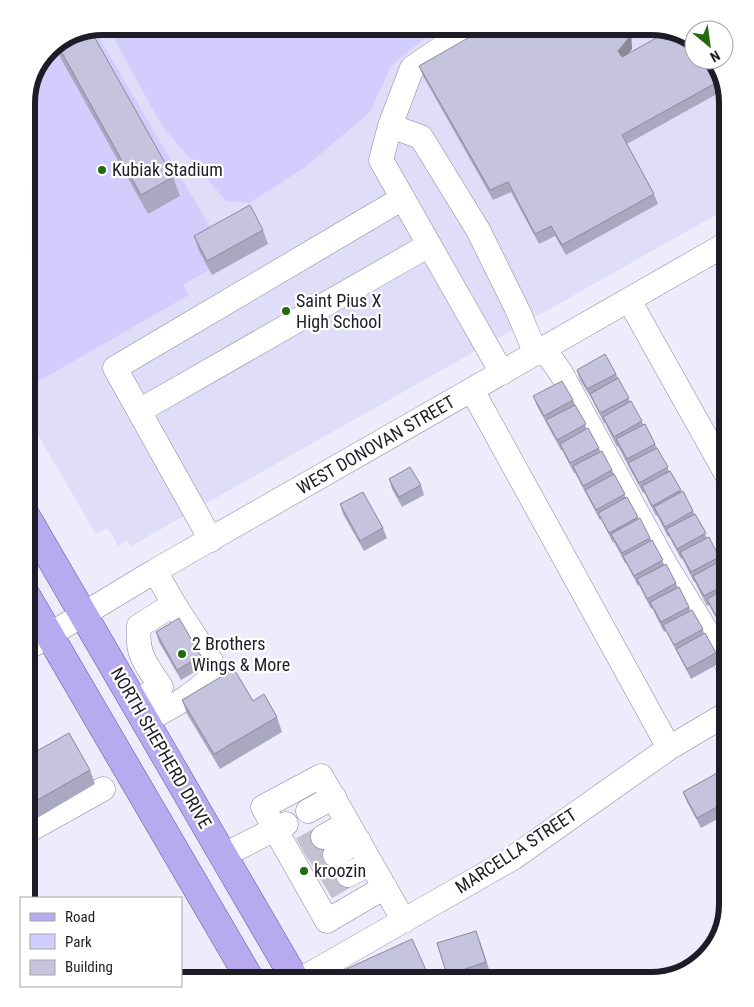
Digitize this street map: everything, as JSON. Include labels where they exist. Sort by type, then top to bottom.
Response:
[{"type":"main road","name":"NORTH SHEPHERD DRIVE","points":[[35,531],[292,972]]},
{"type":"main road","points":[[35,610],[246,972]]},
{"type":"street","points":[[461,35],[412,68],[390,126],[381,160],[502,373]]},
{"type":"street","points":[[390,126],[421,136],[478,230],[540,351],[561,373],[664,562],[719,651]]},
{"type":"street","points":[[210,540],[115,368],[403,198]]},
{"type":"street","points":[[139,411],[429,245]]},
{"type":"street","name":"WEST DONOVAN STREET","points":[[35,644],[210,540],[719,248]]},
{"type":"street","points":[[629,300],[719,460]]},
{"type":"street","points":[[472,390],[669,748]]},
{"type":"street","points":[[140,712],[183,701],[202,687],[213,675],[211,661],[155,572]]},
{"type":"street","points":[[140,712],[162,687],[140,653],[139,626],[174,604]]},
{"type":"street","points":[[114,668],[140,653]]},
{"type":"street","name":"MARCELLA STREET","points":[[313,972],[513,858],[669,748],[719,718]]},
{"type":"street","points":[[385,887],[327,921],[307,872],[280,826],[263,807],[322,776],[353,832],[385,887],[404,921]]},
{"type":"street","points":[[35,827],[103,789]]},
{"type":"street","points":[[308,811],[334,797]]},
{"type":"street","points":[[224,855],[280,826]]},
{"type":"street","points":[[329,846],[353,832]]},
{"type":"street","points":[[348,875],[371,863]]},
{"type":"shaded area","name":"Saint Pius X High School","points":[[103,35],[655,35],[668,37],[684,44],[684,70],[710,70],[717,86],[719,103],[719,213],[131,546],[127,540],[118,546],[108,528],[96,534],[35,430],[35,99],[42,73],[58,52],[69,44],[81,39]]},
{"type":"green space","points":[[112,35],[428,35],[391,66],[370,112],[304,168],[249,203],[226,201],[162,126]]},
{"type":"green space","name":"Kubiak Stadium","points":[[100,39],[219,242],[212,268],[183,285],[189,295],[35,383],[35,99],[37,86],[49,62],[58,52],[75,41]]},
{"type":"building","points":[[473,35],[628,35],[628,39],[618,51],[622,57],[660,36],[668,37],[684,44],[684,70],[710,70],[712,73],[716,83],[622,135],[654,194],[562,245],[551,226],[535,234],[508,182],[490,190],[419,66]]},
{"type":"building","points":[[94,36],[173,177],[141,195],[60,50],[69,44]]},
{"type":"building","points":[[250,205],[263,230],[207,261],[194,236]]},
{"type":"building","points":[[605,354],[616,374],[587,389],[577,370]]},
{"type":"building","points":[[618,378],[629,398],[600,413],[590,394]]},
{"type":"building","points":[[562,381],[573,400],[544,416],[533,396]]},
{"type":"building","points":[[631,401],[642,421],[614,437],[603,417]]},
{"type":"building","points":[[575,405],[586,424],[557,440],[546,420]]},
{"type":"building","points":[[645,424],[655,444],[627,459],[616,439]]},
{"type":"building","points":[[588,428],[599,448],[570,463],[560,444]]},
{"type":"building","points":[[657,448],[668,467],[639,483],[628,463]]},
{"type":"building","points":[[602,451],[612,470],[583,486],[573,466]]},
{"type":"building","points":[[410,467],[421,485],[399,497],[389,479]]},
{"type":"building","points":[[670,471],[681,490],[652,506],[642,486]]},
{"type":"building","points":[[614,474],[625,494],[596,510],[585,490]]},
{"type":"building","points":[[683,491],[693,511],[665,527],[654,507]]},
{"type":"building","points":[[363,492],[383,528],[360,541],[340,504]]},
{"type":"building","points":[[627,497],[638,517],[609,533],[598,513]]},
{"type":"building","points":[[695,514],[706,533],[677,549],[666,529]]},
{"type":"building","points":[[640,518],[650,538],[622,553],[611,534]]},
{"type":"building","points":[[709,537],[719,557],[691,572],[680,552]]},
{"type":"building","points":[[652,540],[663,560],[634,576],[623,556]]},
{"type":"building","points":[[719,562],[719,588],[704,596],[693,576]]},
{"type":"building","points":[[666,564],[676,583],[647,599],[637,579]]},
{"type":"building","points":[[679,587],[689,607],[661,622],[650,602]]},
{"type":"building","points":[[719,592],[719,617],[717,618],[707,599]]},
{"type":"building","points":[[692,610],[703,629],[674,645],[663,625]]},
{"type":"building","name":"2 Brothers Wings & More","points":[[179,618],[201,656],[177,670],[156,632]]},
{"type":"building","points":[[705,633],[716,653],[687,669],[676,649]]},
{"type":"building","points":[[234,669],[253,701],[264,694],[277,717],[214,754],[182,700]]},
{"type":"building","points":[[69,733],[90,770],[35,802],[35,752]]},
{"type":"building","points":[[719,772],[719,806],[697,818],[683,792]]},
{"type":"building","points":[[476,931],[486,962],[456,972],[446,972],[437,943]]},
{"type":"building","points":[[412,939],[427,972],[342,972]]},
{"type":"tunnel","points":[[302,849],[323,837]]},
{"type":"tunnel","points":[[314,868],[335,855]]},
{"type":"tunnel","points":[[326,888],[348,875]]},
{"type":"place","name":"Kubiak Stadium","points":[[102,170]]},
{"type":"place","name":"Saint Pius X High School","points":[[286,311]]},
{"type":"place","name":"2 Brothers Wings & More","points":[[182,654]]},
{"type":"place","name":"kroozin","points":[[304,871]]}]
